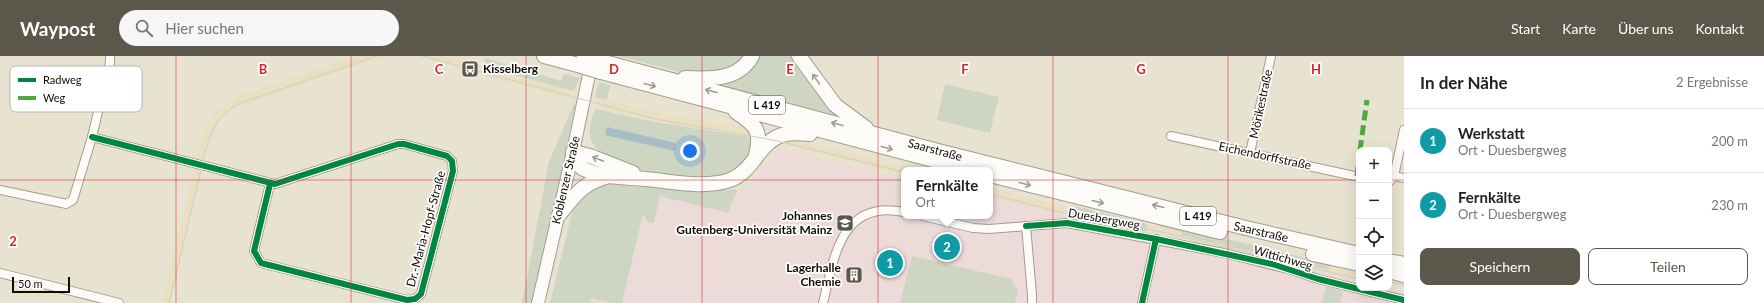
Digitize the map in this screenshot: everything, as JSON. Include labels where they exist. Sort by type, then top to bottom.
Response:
[{"type":"highway","name":"Saarstraße","points":[[544,56],[599,63],[658,77],[875,134],[1250,229],[1356,253]]},
{"type":"highway","points":[[658,77],[725,77],[740,69],[752,56]]},
{"type":"highway","points":[[799,56],[835,105],[854,121],[875,134]]},
{"type":"highway","name":"Saarstraße","points":[[599,63],[728,106],[959,167]]},
{"type":"highway","points":[[728,106],[750,121],[757,130],[759,140],[755,159]]},
{"type":"highway","points":[[574,152],[578,163],[584,170],[611,176],[689,184],[726,182],[742,173],[768,144],[781,135],[794,133],[836,135]]},
{"type":"highway","points":[[574,152],[590,156],[647,179]]},
{"type":"highway","points":[[559,215],[587,184],[594,180],[611,176]]},
{"type":"highway","name":"Saarstraße","points":[[993,176],[1227,234],[1356,263]]},
{"type":"highway","points":[[1392,262],[1404,264]]},
{"type":"highway","points":[[1392,272],[1404,275]]},
{"type":"main road","name":"Koblenzer Straße","points":[[538,303],[574,152],[599,63]]},
{"type":"street","points":[[109,66],[110,56]]},
{"type":"street","name":"Mörikestraße","points":[[1250,153],[1271,56]]},
{"type":"street","points":[[0,190],[62,204],[69,203],[75,196],[98,112]]},
{"type":"street","points":[[1404,130],[1392,179],[1404,178]]},
{"type":"street","name":"Eichendorffstraße","points":[[1171,136],[1356,175]]},
{"type":"street","name":"Dr.-Maria-Hopf-Straße","points":[[92,137],[270,184],[278,184],[398,144],[442,154],[450,158],[453,163],[453,171],[421,294],[415,299],[407,300],[261,263],[254,251],[270,184]]},
{"type":"street","points":[[823,303],[840,241],[847,230],[854,222],[872,212],[890,209],[901,211]]},
{"type":"street","name":"Duesbergweg","points":[[936,219],[973,228],[996,229],[1067,222],[1156,239]]},
{"type":"street","points":[[1026,226],[1032,303]]},
{"type":"street","points":[[1142,303],[1156,239]]},
{"type":"street","name":"Wittichweg","points":[[1156,239],[1272,264],[1318,279],[1404,300]]},
{"type":"street","points":[[0,273],[120,303]]},
{"type":"shaded area","points":[[357,56],[384,56],[235,108],[220,121],[209,140],[171,303],[162,302],[203,134],[206,124],[216,111],[230,100],[243,94]]},
{"type":"shaded area","points":[[418,56],[443,56],[572,91],[570,99]]},
{"type":"shaded area","points":[[598,98],[664,114],[753,129],[756,138],[685,127],[596,107]]},
{"type":"shaded area","points":[[785,137],[904,167],[901,167],[901,174],[776,142]]},
{"type":"shaded area","name":"Johannes Gutenberg-Universität Mainz","points":[[782,149],[901,177],[901,219],[993,219],[993,199],[1063,215],[1146,231],[1356,280],[1356,291],[1392,291],[1392,289],[1404,291],[1404,303],[562,303],[633,190],[676,199],[746,189],[775,157],[776,152]]},
{"type":"shaded area","points":[[993,189],[1065,207],[1063,215],[993,198]]},
{"type":"shaded area","points":[[1148,225],[1161,227],[1356,272],[1356,280],[1139,229]]},
{"type":"green space","points":[[619,56],[749,56],[725,73],[683,73]]},
{"type":"green space","points":[[756,56],[794,56],[836,110],[837,117],[728,87],[723,83]]},
{"type":"green space","points":[[485,58],[561,81],[564,74],[580,78],[574,91],[483,67]]},
{"type":"green space","points":[[599,82],[610,85],[607,100],[595,97]]},
{"type":"green space","points":[[945,84],[999,97],[990,133],[937,120]]},
{"type":"green space","points":[[575,101],[575,108],[568,139],[569,142],[534,303],[522,303],[549,162]]},
{"type":"green space","points":[[596,109],[655,122],[756,138],[751,152],[736,171],[721,176],[699,178],[674,177],[648,172],[624,165],[604,155],[592,142],[590,126]]},
{"type":"green space","points":[[611,183],[701,192],[734,189],[737,191],[729,213],[660,196],[654,223],[649,223],[644,216],[642,217],[622,303],[611,303],[591,298],[590,302],[596,303],[550,303],[572,213],[577,202],[587,191]]},
{"type":"green space","points":[[1074,206],[1142,222],[1148,225],[1146,231],[1138,231],[1076,220],[1074,217]]},
{"type":"green space","points":[[1157,222],[1330,264],[1329,270],[1181,235],[1182,232],[1161,227],[1156,224]]},
{"type":"green space","points":[[912,256],[1011,279],[1018,292],[1015,303],[900,303]]},
{"type":"green space","points":[[1326,287],[1343,291],[1340,303],[1322,303]]},
{"type":"water","points":[[607,127],[676,143],[675,151],[605,135]]},
{"type":"tram line","points":[[169,303],[207,145],[212,132],[226,112],[238,104],[377,56]]},
{"type":"tram line","points":[[422,56],[655,119],[773,140],[901,171]]},
{"type":"tram line","points":[[993,195],[1068,214],[1167,233],[1356,278]]},
{"type":"tram line","points":[[1392,283],[1404,285]]},
{"type":"marked path","points":[[1360,147],[1367,100]]},
{"type":"cycle path","points":[[92,137],[275,184],[398,144],[404,144],[447,156],[452,161],[453,171],[421,294],[415,299],[407,300],[261,263],[254,251],[270,184]]},
{"type":"cycle path","points":[[1026,226],[1067,223],[1156,239],[1272,264],[1318,279],[1404,300]]},
{"type":"cycle path","points":[[1142,303],[1156,239]]},
{"type":"place","name":"Kisselberg","points":[[470,69]]},
{"type":"place","name":"Johannes Gutenberg-Universität Mainz","points":[[845,223]]},
{"type":"place","name":"Fernkälte","points":[[947,247]]},
{"type":"place","name":"Werkstatt","points":[[890,263]]},
{"type":"place","name":"Lagerhalle Chemie","points":[[854,275]]}]
